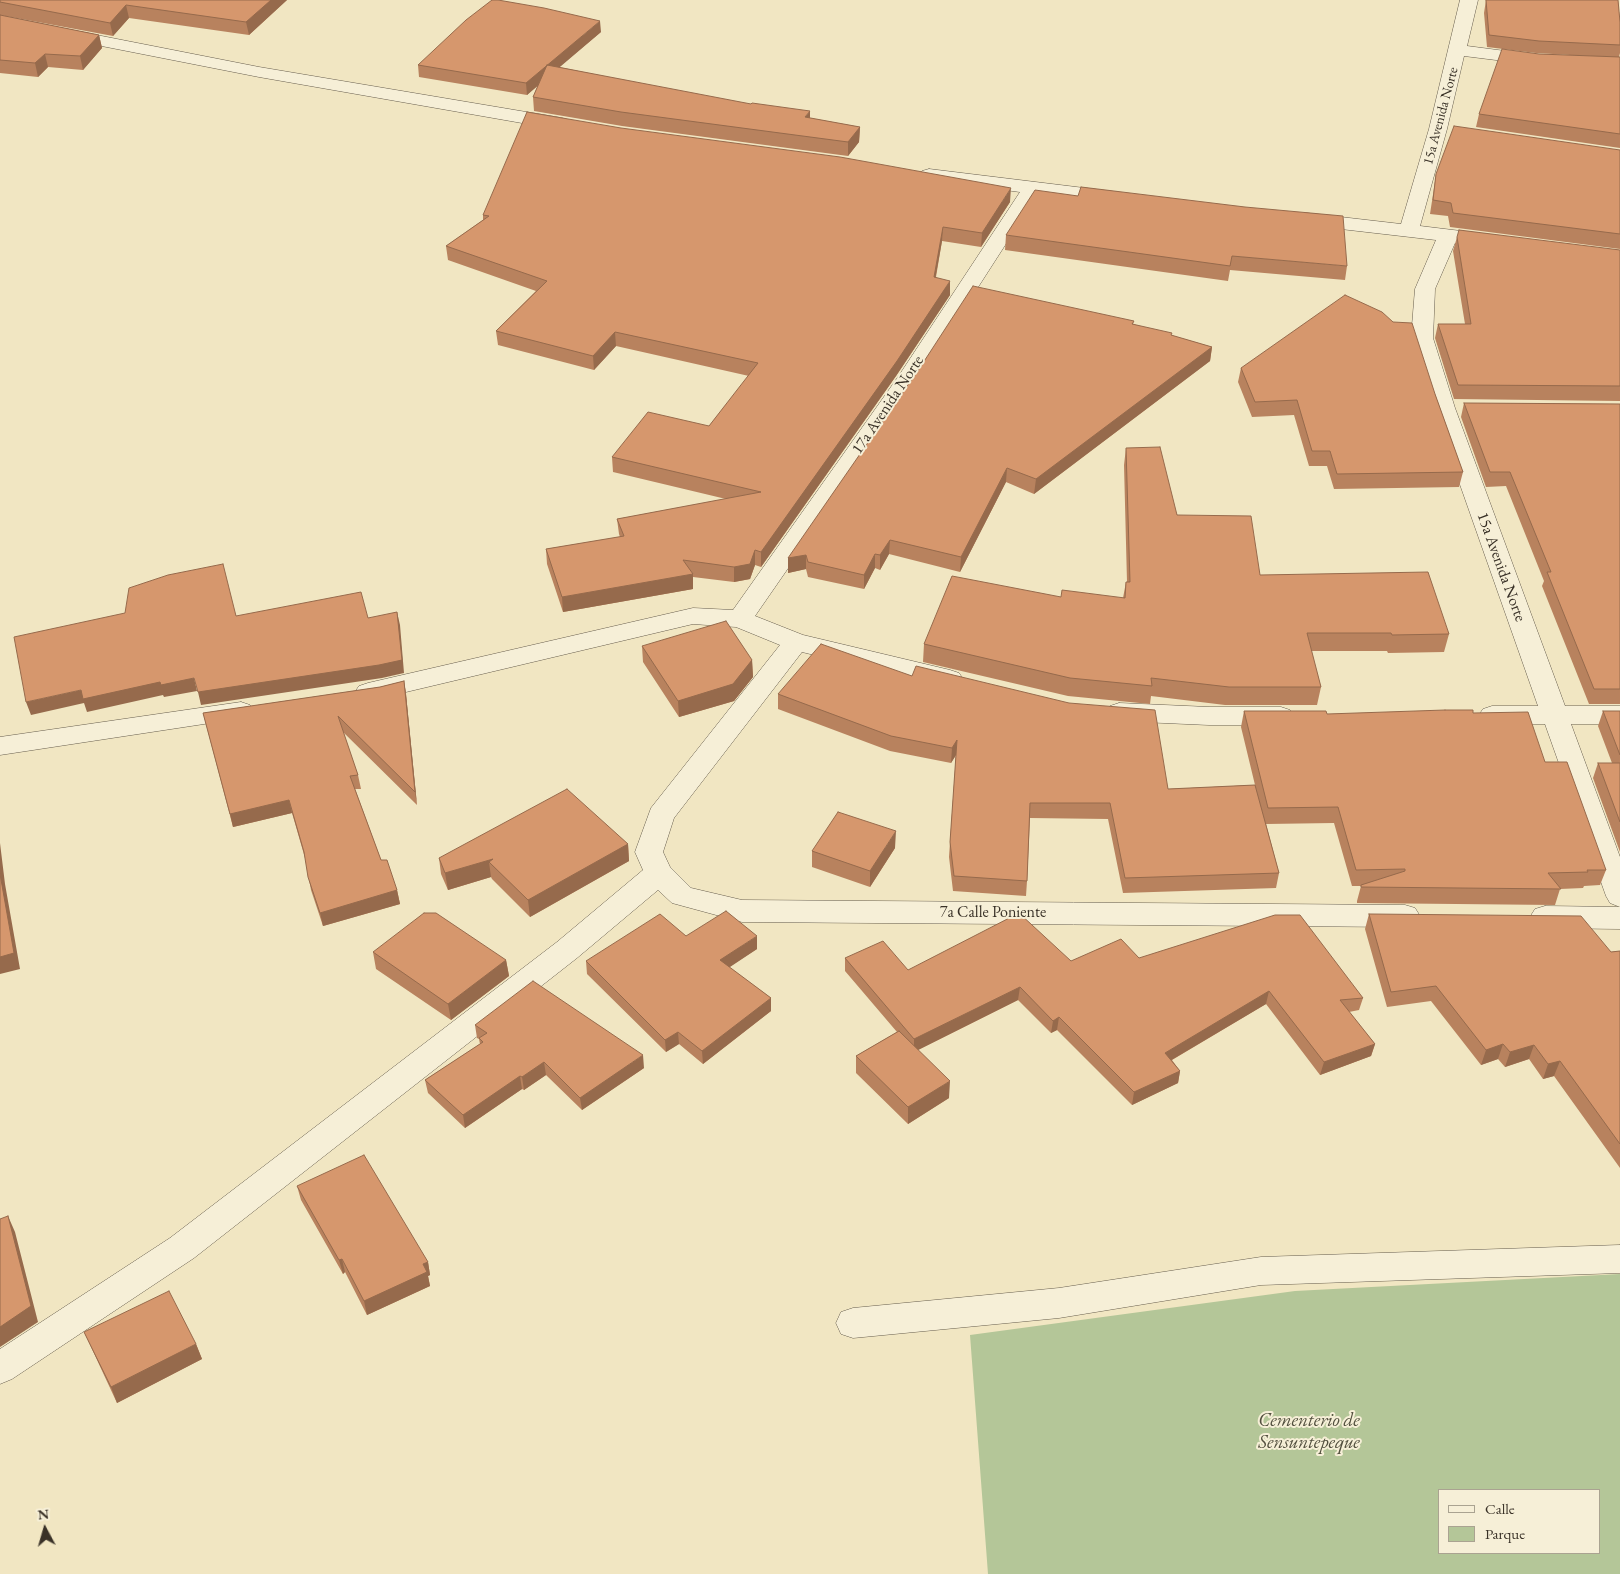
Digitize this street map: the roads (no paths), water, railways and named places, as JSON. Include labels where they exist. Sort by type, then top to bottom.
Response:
[{"type":"street","name":"15a Avenida Norte","points":[[1409,230],[1447,130],[1458,50],[1469,0]]},
{"type":"street","points":[[0,22],[259,72],[583,127]]},
{"type":"street","points":[[1458,50],[1554,61]]},
{"type":"street","points":[[915,173],[1131,199]]},
{"type":"street","name":"17a Avenida Norte","points":[[740,620],[908,379],[1032,188]]},
{"type":"street","points":[[1290,217],[1512,244]]},
{"type":"street","name":"15a Avenida Norte","points":[[1448,235],[1425,289],[1422,338],[1453,408],[1554,714],[1620,896]]},
{"type":"street","points":[[343,695],[382,689],[602,640],[693,616],[740,620],[796,642],[971,684]]},
{"type":"street","name":"7a Calle Poniente","points":[[796,642],[661,815],[649,852],[659,873],[682,896],[742,911],[1430,916]]},
{"type":"street","points":[[0,746],[265,707]]},
{"type":"street","points":[[1097,710],[1136,714],[1308,716]]},
{"type":"street","points":[[1466,715],[1620,715]]},
{"type":"street","points":[[0,1368],[182,1248],[567,950],[659,873]]},
{"type":"street","points":[[1520,917],[1620,918]]},
{"type":"street","points":[[853,1323],[1059,1303],[1261,1272],[1620,1259]]},
{"type":"park label","name":"Cementerio de Sensuntepeque","points":[[1309,1432]]}]
